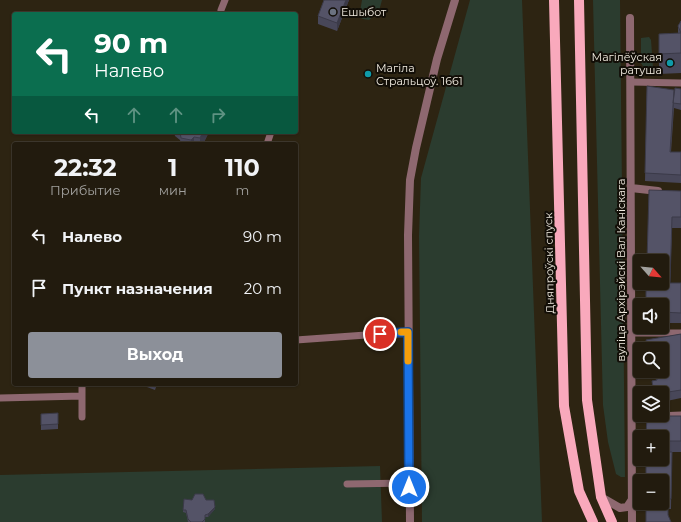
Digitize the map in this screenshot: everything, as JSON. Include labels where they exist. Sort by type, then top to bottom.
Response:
[{"type":"main road","name":"Дняпроўскі спуск","points":[[554,0],[564,406],[579,491],[593,522]]},
{"type":"main road","points":[[579,0],[587,400],[601,496],[612,522]]},
{"type":"main road","points":[[579,491],[587,522]]},
{"type":"street","points":[[410,522],[408,332],[410,180],[437,59],[455,0]]},
{"type":"street","name":"вуліца Архірэйскі Вал Каніскага","points":[[630,18],[633,417]]},
{"type":"street","points":[[631,188],[667,191]]},
{"type":"street","name":"вуліца Архірэйскі Вал Каніскага","points":[[633,422],[633,474]]},
{"type":"street","points":[[601,496],[620,508],[627,507],[633,497]]},
{"type":"street","name":"вуліца Архірэйскі Вал Каніскага","points":[[632,522],[633,497]]},
{"type":"lane","points":[[221,10],[224,0]]},
{"type":"lane","points":[[631,82],[681,83]]},
{"type":"lane","points":[[298,340],[408,332]]},
{"type":"lane","points":[[632,333],[681,333]]},
{"type":"lane","points":[[82,386],[82,417]]},
{"type":"lane","points":[[0,398],[82,396]]},
{"type":"lane","points":[[669,415],[681,414]]},
{"type":"lane","points":[[347,484],[409,482]]},
{"type":"green space","points":[[362,0],[382,0],[379,11],[369,20],[359,17]]},
{"type":"green space","points":[[470,0],[522,0],[542,522],[422,522],[419,236],[421,178]]},
{"type":"green space","points":[[593,0],[620,0],[625,477],[621,477],[616,474],[608,442],[603,405]]},
{"type":"green space","points":[[649,37],[651,40],[653,67],[648,74],[641,63],[641,38]]},
{"type":"green space","points":[[380,466],[382,522],[0,522],[0,475]]},
{"type":"building","name":"Ешыбот","points":[[324,0],[346,0],[337,23],[318,16]]},
{"type":"building","points":[[681,21],[681,33],[678,26]]},
{"type":"building","points":[[681,33],[681,53],[659,54],[659,34]]},
{"type":"building","points":[[647,86],[674,90],[670,152],[681,152],[681,175],[645,173]]},
{"type":"building","points":[[675,88],[681,89],[681,104],[673,103]]},
{"type":"building","points":[[180,134],[202,134],[200,138],[194,137],[191,140],[181,138]]},
{"type":"building","points":[[649,190],[681,191],[681,217],[672,217],[670,283],[681,283],[681,313],[669,312],[669,298],[646,298],[646,290],[669,290],[669,254],[647,254]]},
{"type":"building","points":[[681,334],[681,390],[669,392],[669,386],[653,386],[652,381],[657,380],[657,378],[669,378],[669,342],[646,342],[646,340]]},
{"type":"building","points":[[58,413],[58,424],[41,425],[41,414]]},
{"type":"building","points":[[669,416],[681,416],[681,441],[669,441],[669,430],[646,430],[647,422],[669,422]]},
{"type":"building","points":[[669,452],[672,452],[671,499],[669,499],[669,474],[646,474],[646,466],[669,466]]},
{"type":"building","points":[[195,494],[203,494],[206,500],[214,500],[215,507],[205,515],[205,519],[202,522],[191,522],[188,519],[186,510],[183,510],[184,499],[192,500]]},
{"type":"building","points":[[646,510],[668,510],[668,515],[671,522],[646,522]]},
{"type":"slow traffic","points":[[401,332],[408,332],[408,361]]},
{"type":"place","name":"Ешыбот","points":[[333,12]]},
{"type":"place","name":"Магілёўская ратуша","points":[[670,63]]},
{"type":"place","name":"Магіла Стральцоў. 1661","points":[[368,74]]},
{"type":"route","points":[[380,334],[408,332],[409,487]]}]
